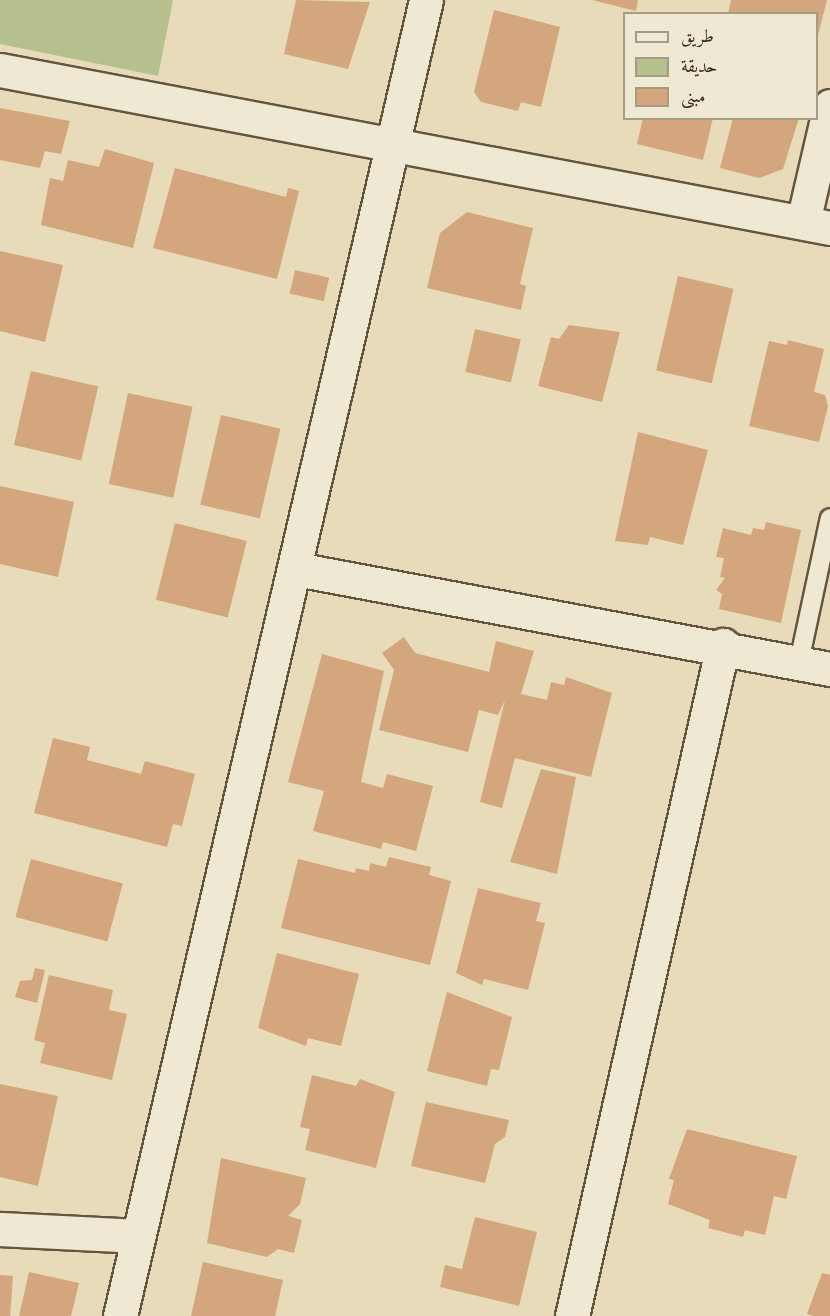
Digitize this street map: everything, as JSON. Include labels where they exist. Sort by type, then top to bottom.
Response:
[{"type":"street","points":[[120,1316],[296,569],[392,140],[426,0]]},
{"type":"street","points":[[0,70],[392,140],[816,225],[830,106]]},
{"type":"street","points":[[296,569],[723,645],[815,665]]},
{"type":"street","points":[[572,1316],[723,645]]},
{"type":"street","points":[[0,1229],[138,1236]]},
{"type":"lane","points":[[815,665],[830,518]]},
{"type":"green space","points":[[0,0],[173,0],[158,76],[0,44]]},
{"type":"building","points":[[296,0],[370,2],[348,69],[284,54]]},
{"type":"building","points":[[592,0],[638,0],[636,11]]},
{"type":"building","points":[[731,0],[827,0],[818,35],[818,12],[728,12]]},
{"type":"building","points":[[494,10],[560,27],[541,107],[521,102],[518,111],[481,102],[474,92]]},
{"type":"building","points":[[0,108],[70,121],[61,154],[45,151],[40,168],[0,160]]},
{"type":"building","points":[[643,120],[713,120],[703,160],[637,144]]},
{"type":"building","points":[[732,120],[798,120],[783,169],[759,178],[720,168]]},
{"type":"building","points":[[105,149],[154,163],[133,248],[41,225],[50,178],[63,181],[68,160],[99,167]]},
{"type":"building","points":[[175,168],[286,197],[288,188],[299,191],[277,279],[153,248]]},
{"type":"building","points":[[467,212],[533,228],[520,284],[526,286],[521,310],[427,288],[440,233]]},
{"type":"building","points":[[0,251],[63,265],[45,342],[0,331]]},
{"type":"building","points":[[295,270],[329,278],[324,301],[290,293]]},
{"type":"building","points":[[678,276],[734,289],[712,383],[656,371]]},
{"type":"building","points":[[569,325],[620,332],[602,402],[538,386],[551,337],[559,339]]},
{"type":"building","points":[[475,329],[521,340],[511,382],[465,372]]},
{"type":"building","points":[[788,340],[824,349],[814,392],[825,395],[828,406],[819,442],[749,426],[769,341],[787,345]]},
{"type":"building","points":[[31,371],[98,387],[81,461],[14,445]]},
{"type":"building","points":[[128,393],[193,407],[173,498],[109,484]]},
{"type":"building","points":[[221,415],[280,429],[260,518],[200,505]]},
{"type":"building","points":[[638,432],[708,450],[683,545],[650,537],[648,545],[615,541]]},
{"type":"building","points":[[0,486],[74,502],[58,577],[0,564]]},
{"type":"building","points":[[766,522],[801,530],[781,623],[719,609],[722,594],[716,590],[725,578],[720,577],[724,558],[716,557],[723,528],[751,535],[753,528],[764,530]]},
{"type":"building","points":[[175,523],[247,541],[228,618],[156,600]]},
{"type":"building","points":[[404,637],[415,653],[489,672],[496,641],[534,651],[521,694],[547,700],[551,682],[564,685],[566,677],[612,693],[591,777],[515,758],[502,808],[480,802],[505,700],[498,715],[479,710],[468,752],[379,730],[394,670],[382,653]]},
{"type":"building","points":[[322,654],[384,671],[361,782],[383,788],[387,774],[433,786],[416,851],[383,842],[381,849],[313,831],[324,791],[288,782]]},
{"type":"building","points":[[53,738],[90,747],[87,760],[141,774],[145,761],[195,774],[182,826],[173,824],[167,847],[34,813]]},
{"type":"building","points":[[541,769],[576,777],[557,874],[510,862]]},
{"type":"building","points":[[389,857],[431,867],[429,875],[451,881],[430,965],[281,928],[298,859],[355,873],[356,868],[369,871],[370,863],[386,867]]},
{"type":"building","points":[[31,859],[123,884],[107,942],[15,917]]},
{"type":"building","points":[[478,888],[541,903],[536,921],[545,923],[528,990],[484,979],[482,985],[456,973]]},
{"type":"building","points":[[277,953],[359,974],[341,1046],[308,1038],[306,1046],[258,1028]]},
{"type":"building","points":[[35,968],[45,970],[37,1003],[15,997],[20,981],[32,980]]},
{"type":"building","points":[[49,975],[113,990],[109,1010],[127,1014],[112,1080],[40,1063],[45,1043],[34,1040]]},
{"type":"building","points":[[447,992],[512,1017],[499,1070],[491,1069],[487,1086],[427,1071]]},
{"type":"building","points":[[312,1075],[356,1086],[360,1079],[395,1092],[376,1168],[305,1150],[310,1129],[300,1127]]},
{"type":"building","points":[[0,1084],[58,1096],[38,1186],[0,1177]]},
{"type":"building","points":[[426,1102],[509,1120],[505,1137],[495,1144],[485,1183],[411,1166]]},
{"type":"building","points":[[687,1129],[797,1156],[786,1199],[774,1196],[765,1235],[745,1230],[743,1237],[708,1228],[710,1220],[668,1204],[674,1180],[669,1179]]},
{"type":"building","points":[[221,1158],[306,1178],[300,1204],[288,1216],[302,1220],[294,1253],[278,1249],[267,1257],[207,1243]]},
{"type":"building","points":[[475,1217],[537,1232],[519,1306],[440,1287],[445,1265],[462,1269]]},
{"type":"building","points":[[203,1262],[283,1280],[275,1316],[191,1316]]},
{"type":"building","points":[[29,1272],[79,1283],[71,1316],[19,1316]]},
{"type":"building","points":[[822,1273],[830,1275],[830,1316],[813,1316],[807,1314]]},
{"type":"building","points":[[0,1275],[13,1276],[10,1316],[0,1316]]}]
